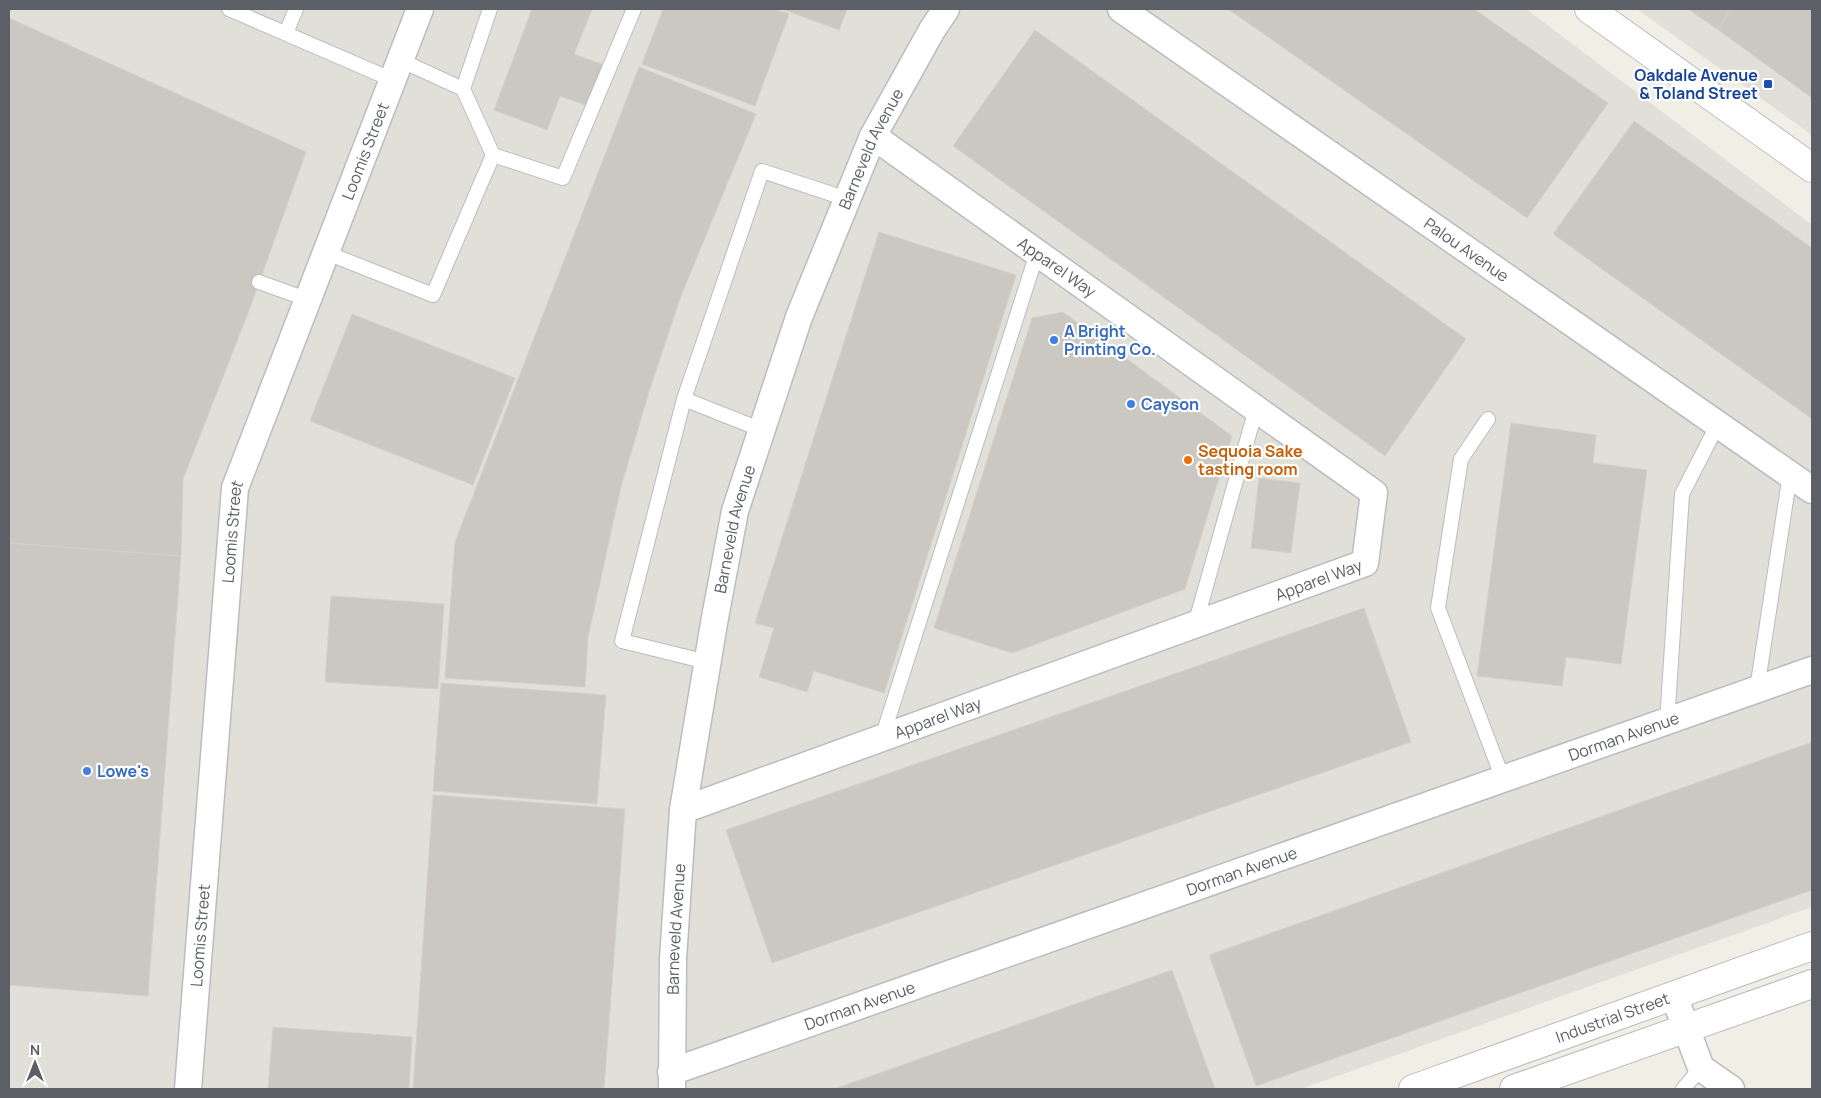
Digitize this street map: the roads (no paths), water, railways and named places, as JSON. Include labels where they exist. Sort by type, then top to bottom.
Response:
[{"type":"street","name":"Loomis Street","points":[[188,1089],[236,488],[420,9]]},
{"type":"street","name":"Barneveld Avenue","points":[[672,1081],[673,959],[683,810],[735,511],[799,317],[873,136],[932,30],[946,9]]},
{"type":"street","name":"Palou Avenue","points":[[1121,9],[1812,490]]},
{"type":"street","points":[[1589,9],[1812,168]]},
{"type":"street","name":"Apparel Way","points":[[683,810],[1365,563],[1374,492],[873,136]]},
{"type":"street","name":"Dorman Avenue","points":[[672,1081],[1503,779],[1812,670]]},
{"type":"street","name":"Industrial Street","points":[[1413,1089],[1812,946]]},
{"type":"street","name":"Industrial Street","points":[[1515,1089],[1812,984]]},
{"type":"street","points":[[1674,996],[1701,1068],[1731,1089]]},
{"type":"lane","points":[[229,9],[286,33],[397,70],[463,89]]},
{"type":"lane","points":[[286,33],[296,9]]},
{"type":"lane","points":[[490,9],[463,89],[493,154],[563,178],[634,9]]},
{"type":"lane","points":[[327,253],[433,295],[493,154]]},
{"type":"lane","points":[[708,662],[622,641],[684,399],[762,171],[847,199]]},
{"type":"lane","points":[[882,739],[1037,253]]},
{"type":"lane","points":[[259,282],[309,300]]},
{"type":"lane","points":[[684,399],[762,430]]},
{"type":"lane","points":[[1196,625],[1256,409]]},
{"type":"lane","points":[[1488,419],[1461,459],[1438,608],[1503,779]]},
{"type":"lane","points":[[1667,722],[1682,494],[1718,424]]},
{"type":"lane","points":[[1757,690],[1790,474]]},
{"type":"lane","points":[[1683,1089],[1701,1068]]},
{"type":"place","name":"Oakdale Avenue & Toland Street","points":[[1768,84]]},
{"type":"place","name":"A Bright Printing Co.","points":[[1054,340]]},
{"type":"place","name":"Cayson","points":[[1131,404]]},
{"type":"place","name":"Sequoia Sake tasting room","points":[[1188,460]]},
{"type":"place","name":"Lowe's","points":[[87,771]]}]
